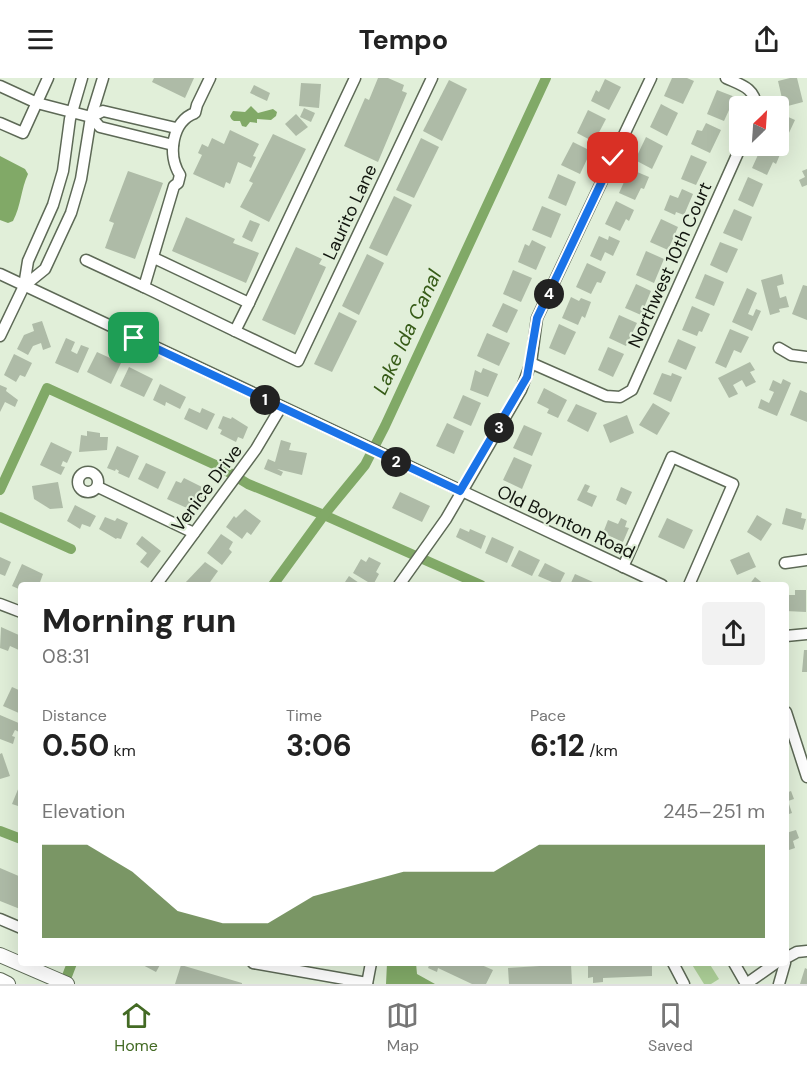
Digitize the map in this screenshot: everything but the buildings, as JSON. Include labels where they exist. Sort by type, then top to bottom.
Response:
[{"type":"main road","points":[[0,955],[18,963]]},
{"type":"main road","points":[[25,966],[67,984]]},
{"type":"main road","points":[[0,980],[8,984]]},
{"type":"street","points":[[0,123],[23,134],[48,78]]},
{"type":"street","points":[[0,336],[24,286],[28,261],[58,188],[72,111],[82,78]]},
{"type":"street","points":[[24,286],[45,269],[71,213],[81,179],[91,117],[103,78]]},
{"type":"street","points":[[144,287],[174,186],[170,181],[175,168],[173,145],[176,128],[187,116],[195,113],[210,78]]},
{"type":"street","points":[[86,260],[235,331],[356,78]]},
{"type":"street","name":"Laurito Lane","points":[[235,331],[298,361],[432,78]]},
{"type":"street","points":[[401,582],[431,543],[521,390],[531,363],[537,318],[651,78]]},
{"type":"street","points":[[726,78],[749,88],[753,96]]},
{"type":"street","points":[[0,86],[37,103],[91,117],[100,127],[173,145]]},
{"type":"street","points":[[91,117],[103,111],[176,128]]},
{"type":"street","name":"Northwest 10th Court","points":[[531,363],[606,396],[626,395],[635,384],[737,156]]},
{"type":"street","points":[[154,258],[249,303]]},
{"type":"street","name":"Old Boynton Road","points":[[0,274],[656,582]]},
{"type":"street","points":[[779,348],[791,355],[807,357]]},
{"type":"street","name":"Venice Drive","points":[[158,582],[246,464],[281,407]]},
{"type":"street","points":[[623,567],[672,457],[733,484],[690,582]]},
{"type":"street","points":[[98,487],[194,533]]},
{"type":"street","points":[[784,563],[807,560]]},
{"type":"street","points":[[0,604],[18,611]]},
{"type":"street","points":[[789,636],[807,633]]},
{"type":"street","points":[[789,721],[807,777]]},
{"type":"street","points":[[0,919],[18,927]]},
{"type":"street","points":[[789,956],[807,951]]},
{"type":"street","points":[[270,966],[367,983],[370,966]]},
{"type":"street","points":[[675,966],[684,984]]},
{"type":"street","points":[[736,966],[746,984],[772,966]]},
{"type":"street","points":[[779,984],[784,966]]},
{"type":"shaded area","points":[[251,106],[258,113],[273,109],[277,112],[276,116],[271,120],[257,119],[257,123],[250,122],[246,127],[242,126],[240,121],[234,121],[231,118],[233,111],[245,112]]},
{"type":"shaded area","points":[[0,156],[25,169],[28,174],[16,215],[13,221],[8,223],[0,220]]},
{"type":"shaded area","points":[[387,966],[416,966],[417,974],[435,984],[386,984]]},
{"type":"shaded area","points":[[693,966],[711,966],[719,979],[711,984],[704,984]]},
{"type":"waterway","name":"Lake Ida Canal","points":[[275,582],[324,515],[365,465],[546,78]]},
{"type":"waterway","points":[[0,490],[47,388],[220,467],[248,484],[474,582]]},
{"type":"waterway","points":[[0,517],[71,549]]},
{"type":"waterway","points":[[0,831],[18,838]]},
{"type":"waterway","name":"Lake Ida Canal","points":[[64,984],[71,966]]},
{"type":"route","points":[[134,338],[460,491],[527,377],[537,318],[613,158]]}]
